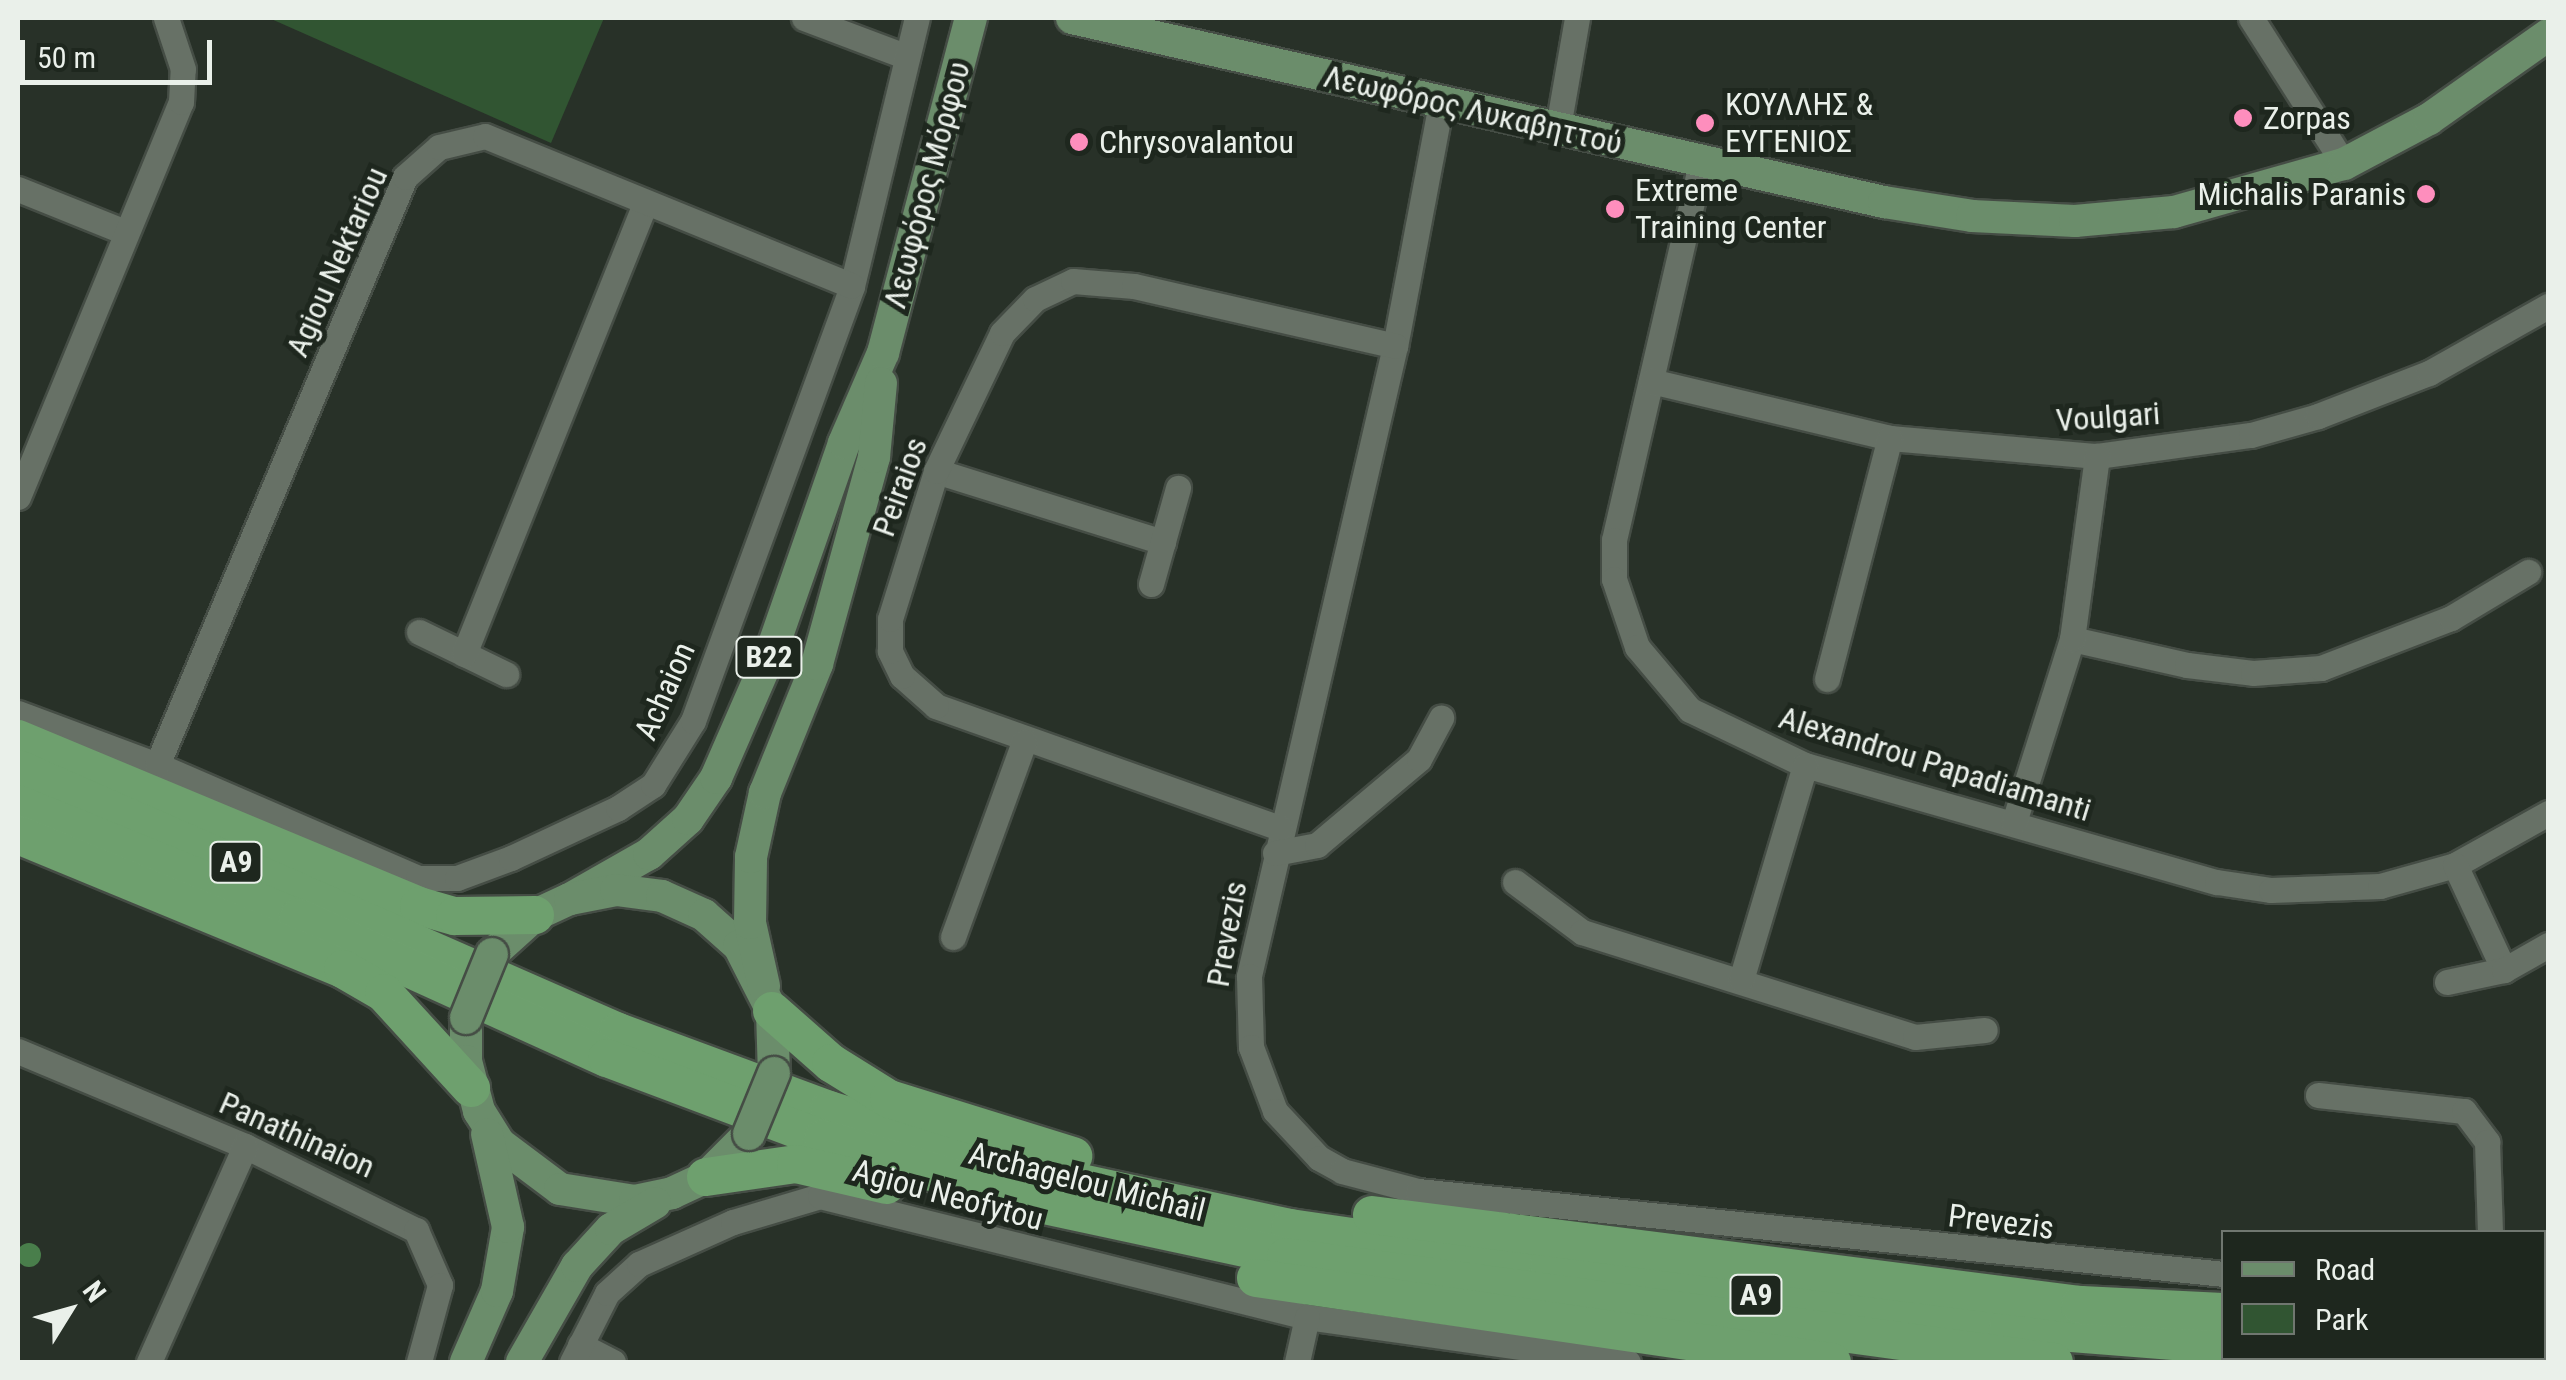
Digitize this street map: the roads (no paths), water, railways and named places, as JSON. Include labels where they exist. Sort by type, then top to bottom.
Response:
[{"type":"highway","points":[[18,739],[420,906],[455,916],[536,916]]},
{"type":"highway","name":"Archagelou Michail","points":[[18,769],[618,1032],[829,1110],[1036,1173],[1290,1228],[1549,1266],[2008,1328],[2221,1345]]},
{"type":"highway","name":"Archagelou Michail","points":[[18,804],[298,918],[608,1058],[823,1139],[1030,1202],[1286,1258],[2054,1362]]},
{"type":"highway","points":[[18,835],[344,969],[384,994],[475,1099]]},
{"type":"highway","points":[[768,998],[831,1063],[889,1099],[1047,1150],[1296,1207],[2080,1304],[2221,1312]]},
{"type":"highway","points":[[706,1176],[809,1165],[1022,1224],[1284,1284],[1832,1362]]},
{"type":"main road","name":"Λεωφόρος Μόρφου","points":[[570,899],[649,854],[688,820],[716,778],[772,650],[883,353],[971,18]]},
{"type":"main road","name":"Λεωφόρος Λυκαβηττού","points":[[1072,18],[1701,163],[1972,216],[2076,220],[2174,212],[2344,164],[2428,119],[2540,31]]},
{"type":"main road","name":"Λεωφόρος Μόρφου","points":[[768,998],[750,923],[750,857],[765,794],[817,664],[874,458],[883,353]]},
{"type":"main road","name":"B22","points":[[466,1362],[496,1291],[508,1227],[503,1186],[475,1099],[466,1018],[492,954],[536,916],[570,899],[616,890],[662,896],[716,925],[739,946],[768,998],[774,1074],[749,1134],[706,1176],[611,1229],[577,1266],[522,1362]]},
{"type":"main road","name":"B22","points":[[475,1099],[527,1170],[560,1189],[635,1201],[672,1193]]},
{"type":"street","points":[[18,497],[124,232],[181,102],[183,69],[166,18]]},
{"type":"street","points":[[804,18],[906,56]]},
{"type":"street","name":"Achaion","points":[[18,713],[157,765],[418,878],[457,878],[511,858],[653,785],[693,721],[852,286],[916,18]]},
{"type":"street","points":[[1558,127],[1577,18]]},
{"type":"street","points":[[2251,18],[2344,164]]},
{"type":"street","name":"Prevezis","points":[[1441,103],[1395,346],[1249,976],[1251,1047],[1275,1112],[1320,1158],[1342,1171],[1437,1193],[2221,1274]]},
{"type":"street","name":"Agiou Nektariou","points":[[157,765],[405,177],[439,147],[485,136],[852,286]]},
{"type":"street","name":"Alexandrou Papadiamanti","points":[[1701,163],[1614,540],[1622,614],[1661,682],[1690,710],[1805,765],[2217,882],[2271,890],[2380,886],[2455,866],[2548,814]]},
{"type":"street","points":[[18,189],[124,232]]},
{"type":"street","points":[[464,654],[645,204]]},
{"type":"street","name":"Peiraios","points":[[1278,840],[1024,742],[915,694],[890,651],[890,619],[936,471],[1002,333],[1035,299],[1073,281],[1134,286],[1395,346]]},
{"type":"street","name":"Voulgari","points":[[1651,380],[1890,438],[2096,456],[2251,435],[2318,416],[2429,373],[2548,306]]},
{"type":"street","points":[[1827,679],[1890,438]]},
{"type":"street","points":[[2014,822],[2072,639],[2096,456]]},
{"type":"street","points":[[936,471],[1163,542]]},
{"type":"street","points":[[1152,584],[1178,488]]},
{"type":"street","points":[[2072,639],[2186,665],[2253,672],[2321,668],[2452,618],[2528,572]]},
{"type":"street","points":[[419,632],[506,674]]},
{"type":"street","points":[[1278,840],[1318,845],[1419,759],[1442,718]]},
{"type":"street","points":[[953,937],[1024,742]]},
{"type":"street","points":[[1741,980],[1805,765]]},
{"type":"street","points":[[2455,866],[2504,970]]},
{"type":"street","points":[[1514,882],[1582,932],[1915,1037],[1985,1030]]},
{"type":"street","points":[[2447,982],[2504,970],[2548,945]]},
{"type":"street","name":"Panathinaion","points":[[18,1051],[245,1146],[416,1230],[440,1285],[419,1362]]},
{"type":"street","points":[[2318,1095],[2464,1111],[2487,1142],[2490,1230]]},
{"type":"street","points":[[149,1362],[245,1146]]},
{"type":"street","name":"Agiou Neofytou","points":[[576,1354],[608,1293],[639,1264],[733,1222],[820,1196],[1307,1317],[1527,1357],[1628,1362]]},
{"type":"street","points":[[1297,1362],[1307,1317]]},
{"type":"street","points":[[576,1354],[613,1362]]},
{"type":"place","name":"Zorpas","points":[[2243,118]]},
{"type":"place","name":"ΚΟΥΛΛΗΣ & ΕΥΓΕΝΙΟΣ","points":[[1705,123]]},
{"type":"place","name":"Chrysovalantou","points":[[1079,142]]},
{"type":"place","name":"Michalis Paranis","points":[[2426,194]]},
{"type":"place","name":"Extreme Training Center","points":[[1615,209]]}]
